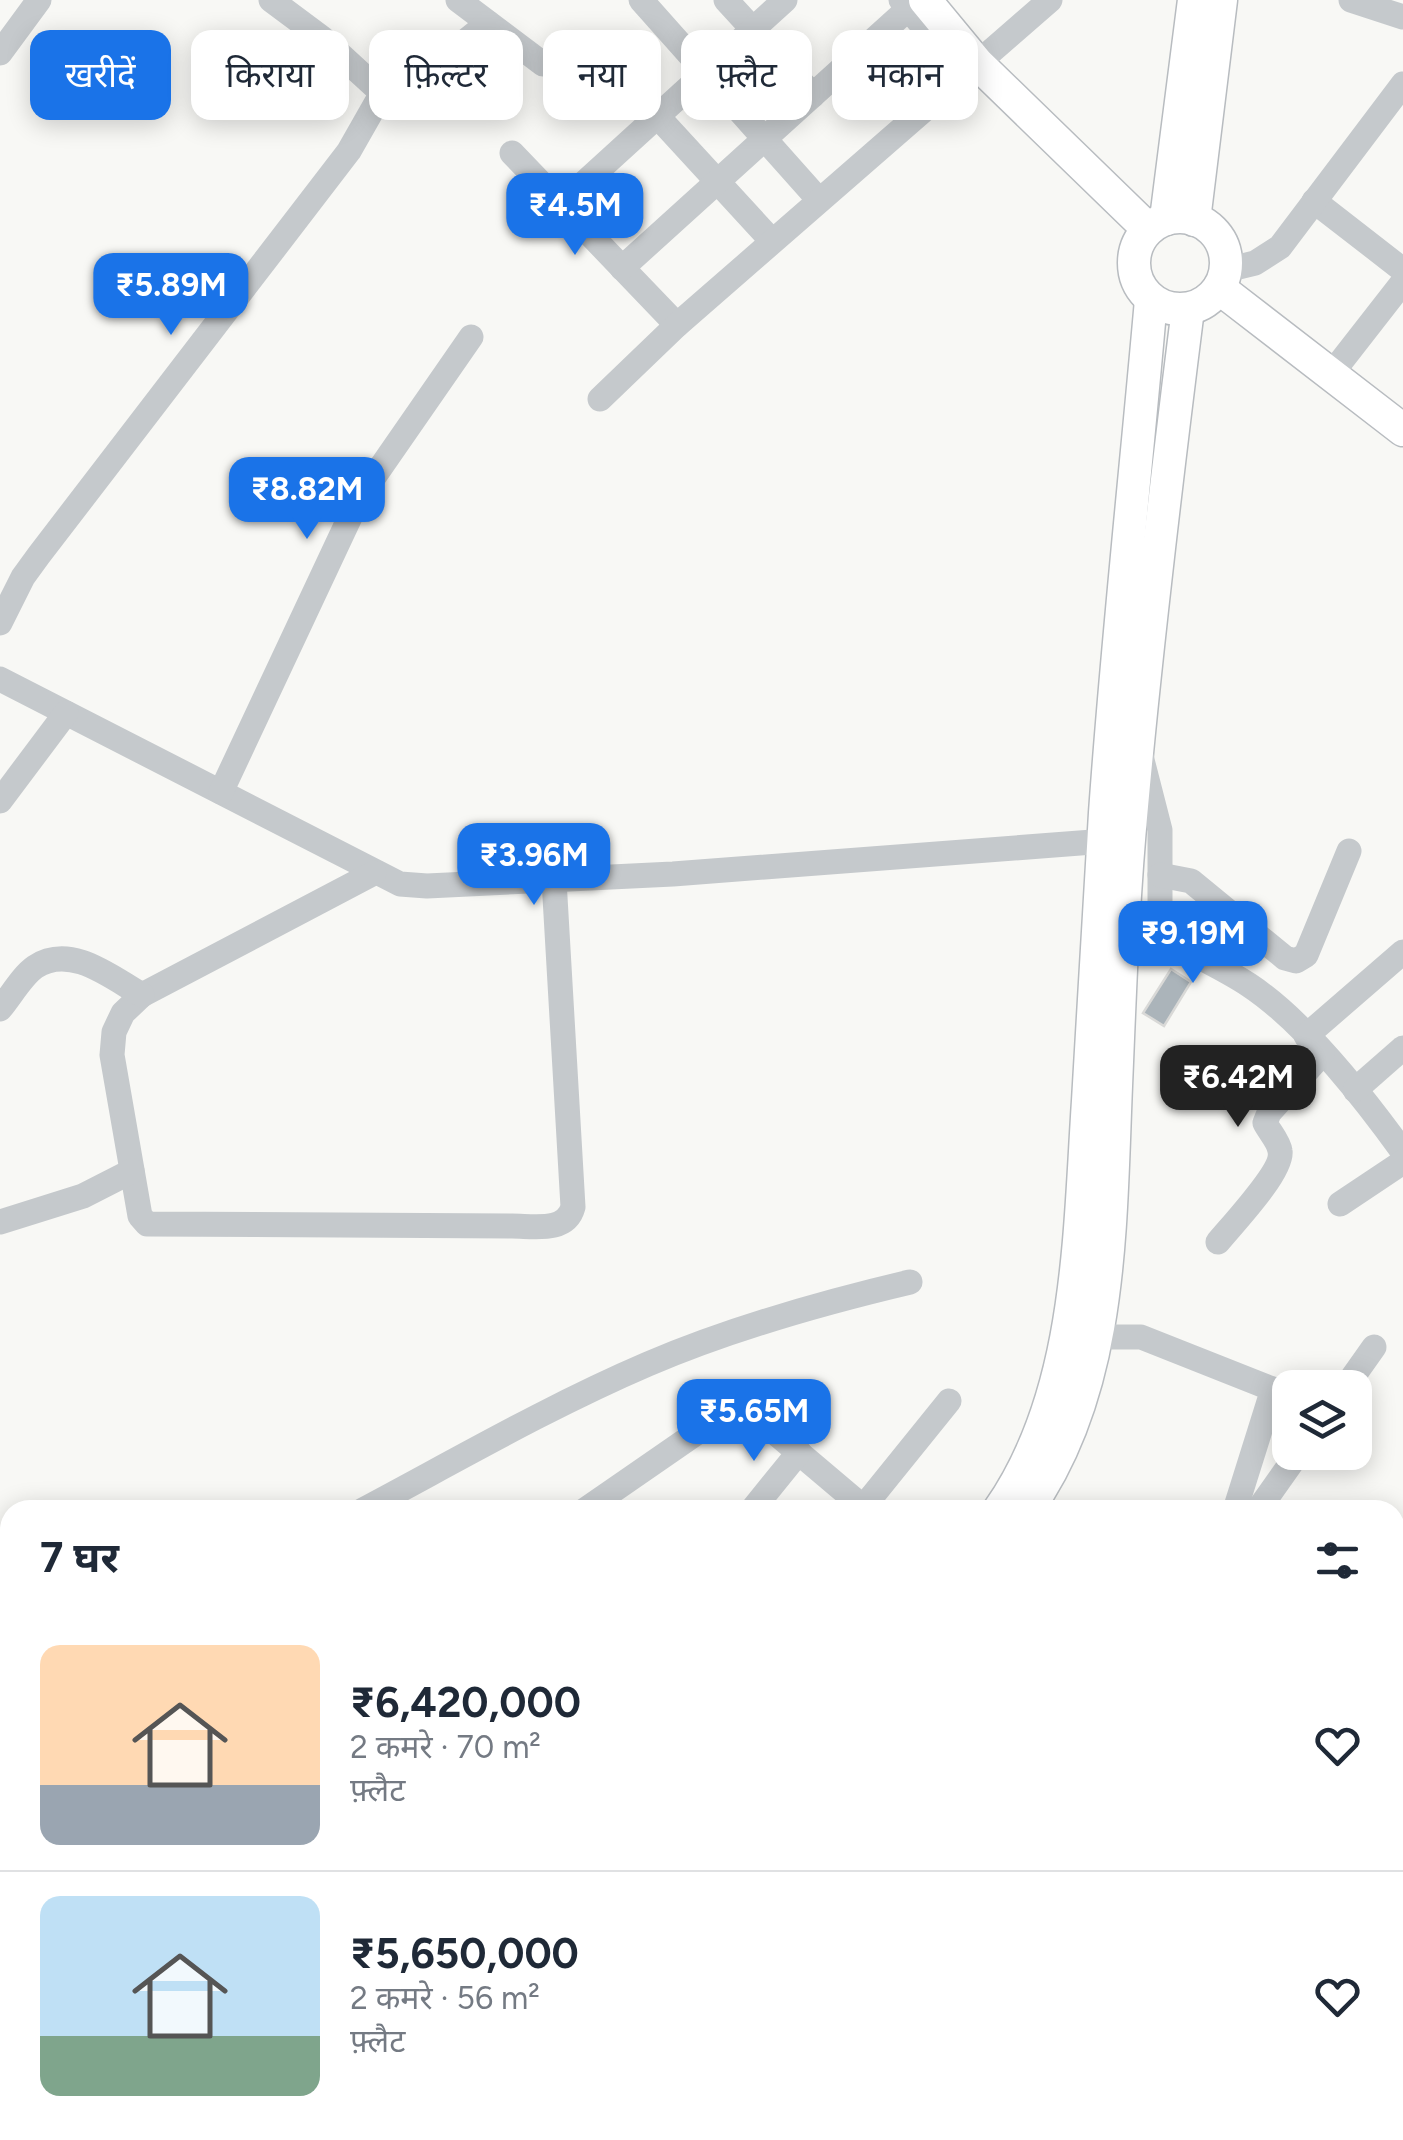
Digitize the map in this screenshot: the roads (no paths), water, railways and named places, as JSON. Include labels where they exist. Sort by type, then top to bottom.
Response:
[{"type":"main road","points":[[1169,223],[1194,0]]},
{"type":"main road","points":[[978,74],[1169,223],[1216,234],[1224,251],[1222,279],[1206,302],[1188,309],[1169,308],[1151,300],[1139,285],[1134,266],[1136,247],[1169,223],[1221,0]]},
{"type":"main road","points":[[921,5],[940,30]]},
{"type":"main road","points":[[1222,279],[1403,430]]},
{"type":"main road","points":[[1032,1500],[1065,1446],[1080,1404],[1096,1214],[1151,300]]},
{"type":"main road","points":[[1117,840],[1138,746],[1188,309]]},
{"type":"main road","points":[[1006,1500],[1042,1432],[1060,1362],[1088,1322]]},
{"type":"street","points":[[0,53],[39,0]]},
{"type":"street","points":[[271,0],[369,69]]},
{"type":"street","points":[[642,0],[681,44]]},
{"type":"street","points":[[726,0],[813,95]]},
{"type":"street","points":[[753,29],[785,0]]},
{"type":"street","points":[[978,61],[1050,0]]},
{"type":"street","points":[[1351,0],[1403,16]]},
{"type":"street","points":[[622,268],[813,95],[921,5]]},
{"type":"street","points":[[475,9],[543,64]]},
{"type":"street","points":[[1222,279],[1280,247],[1403,84]]},
{"type":"street","points":[[661,112],[681,94]]},
{"type":"street","points":[[0,623],[31,566],[370,120]]},
{"type":"street","points":[[560,204],[653,120]]},
{"type":"street","points":[[661,120],[772,242]]},
{"type":"street","points":[[748,120],[819,200]]},
{"type":"street","points":[[600,399],[911,120]]},
{"type":"street","points":[[512,153],[677,326]]},
{"type":"street","points":[[1314,201],[1403,270]]},
{"type":"street","points":[[1332,373],[1403,282]]},
{"type":"street","points":[[221,792],[358,500],[470,336]]},
{"type":"street","points":[[0,679],[400,884],[554,880],[1117,840]]},
{"type":"street","points":[[0,802],[66,712]]},
{"type":"street","points":[[1138,746],[1160,830],[1160,922],[1164,934],[1173,943],[1248,984],[1314,1045],[1403,1152]]},
{"type":"street","points":[[1160,875],[1191,881],[1285,958],[1296,961],[1306,955],[1349,851]]},
{"type":"street","points":[[374,873],[142,995],[123,1013],[114,1032],[112,1055],[140,1216],[147,1224],[560,1225],[570,1216],[573,1206],[554,880]]},
{"type":"street","points":[[1218,1242],[1274,1172],[1280,1157],[1280,1149],[1265,1123],[1269,1113],[1314,1045],[1403,952]]},
{"type":"street","points":[[0,1009],[35,967],[57,958],[80,960],[142,995]]},
{"type":"street","points":[[1355,1090],[1403,1048]]},
{"type":"street","points":[[1340,1204],[1403,1162]]},
{"type":"street","points":[[0,1222],[83,1196],[132,1170]]},
{"type":"street","points":[[382,1500],[508,1432],[648,1364],[752,1324],[910,1282]]},
{"type":"street","points":[[1088,1322],[1140,1337],[1272,1388]]},
{"type":"street","points":[[1358,1370],[1374,1347]]},
{"type":"street","points":[[868,1500],[948,1401]]},
{"type":"street","points":[[608,1500],[734,1407],[744,1408],[853,1500]]},
{"type":"street","points":[[1239,1500],[1272,1417]]},
{"type":"street","points":[[760,1500],[799,1452]]},
{"type":"street","points":[[1265,1500],[1286,1470]]}]
